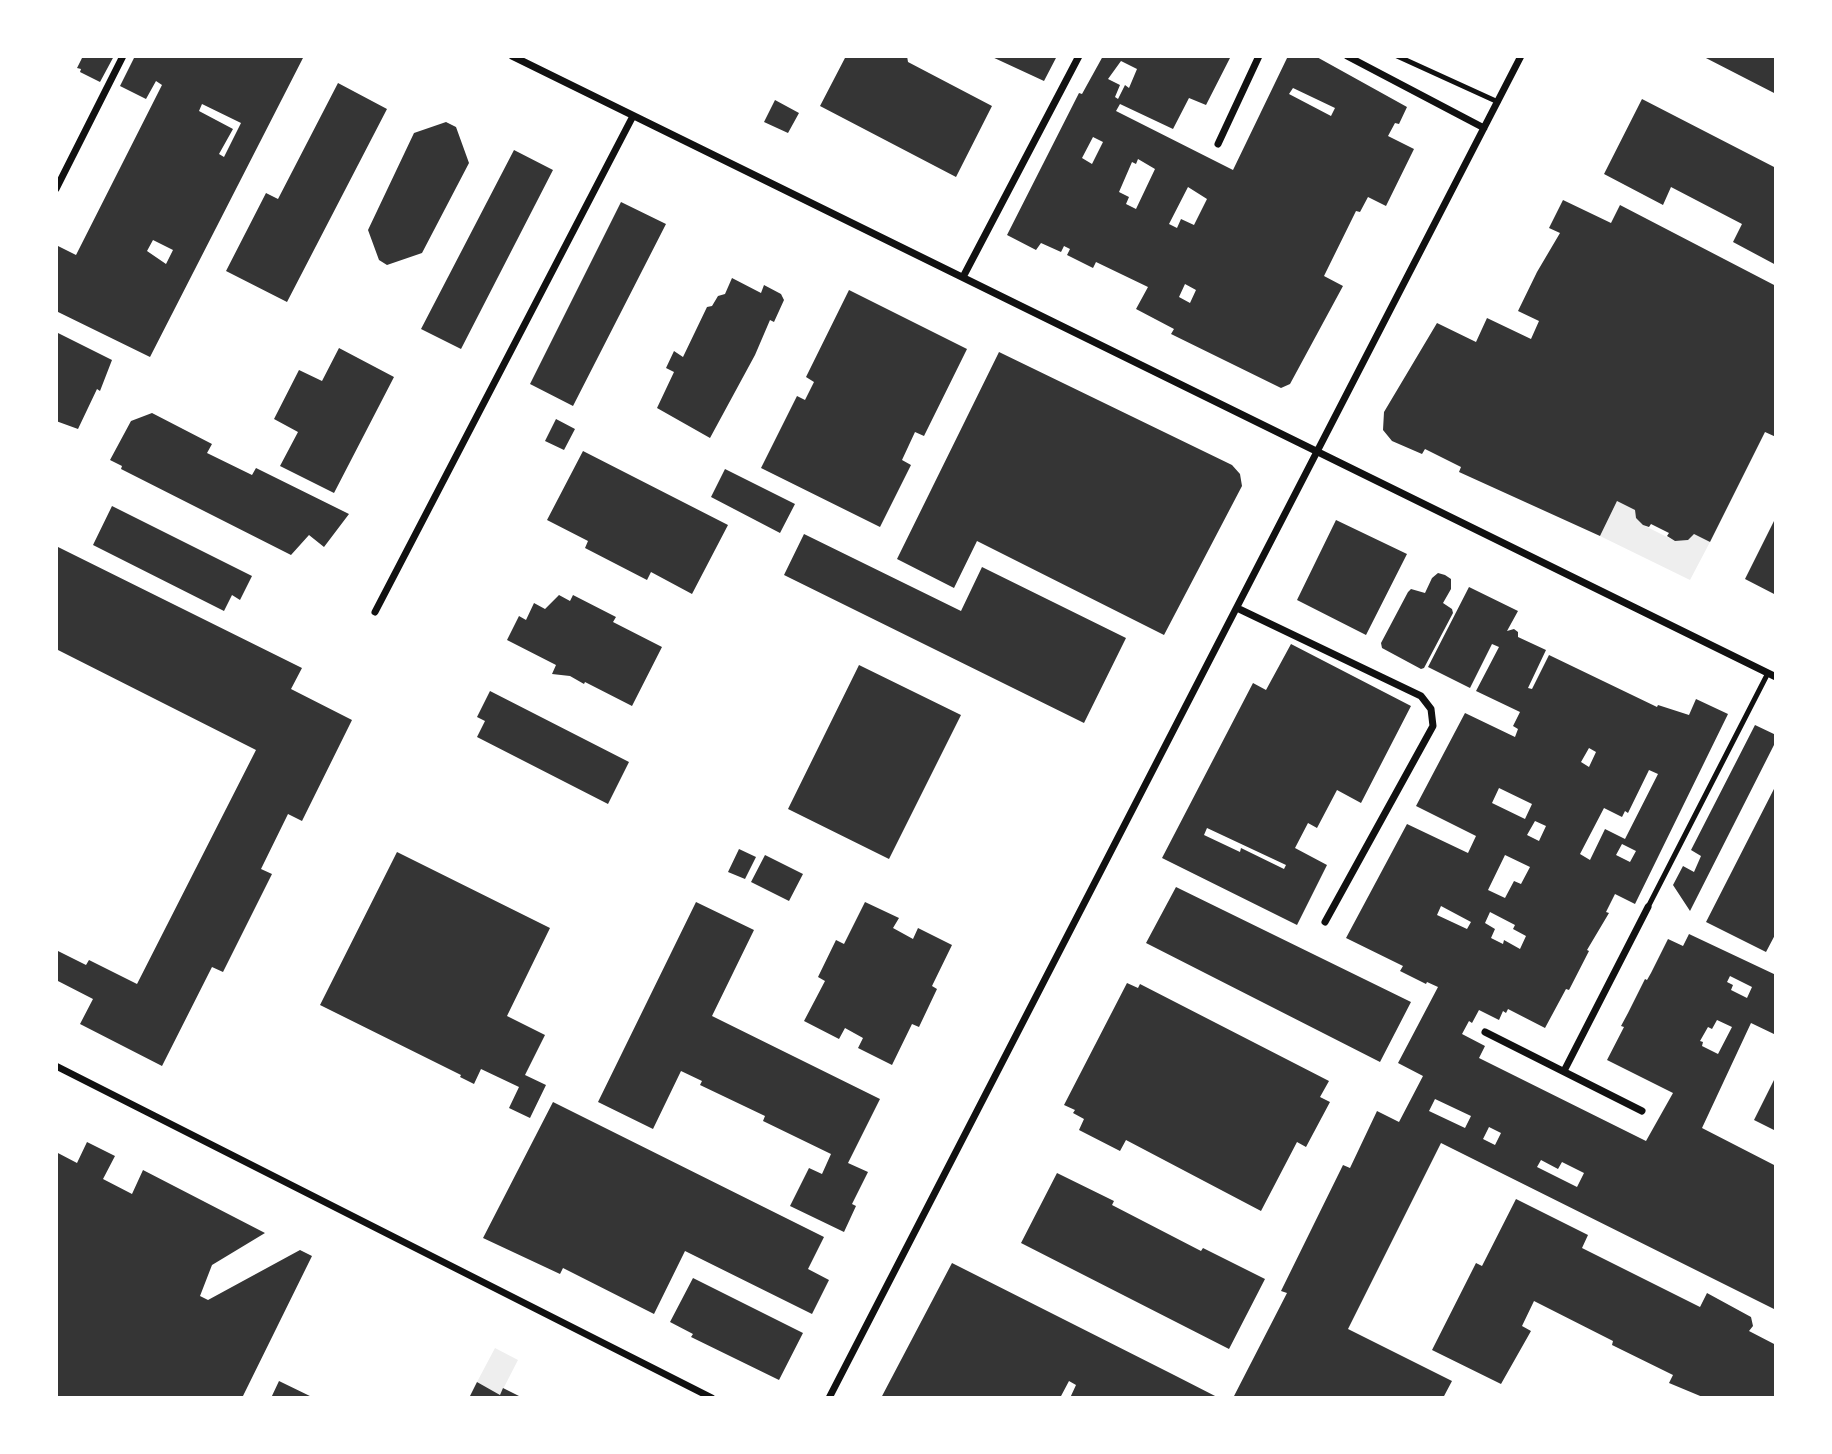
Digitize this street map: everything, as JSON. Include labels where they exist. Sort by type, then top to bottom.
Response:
[{"type":"street","points":[[56,189],[122,56]]},
{"type":"street","points":[[512,56],[1776,677]]},
{"type":"street","points":[[963,277],[1079,56]]},
{"type":"street","points":[[1217,144],[1259,56]]},
{"type":"street","points":[[1347,56],[1484,128]]},
{"type":"street","points":[[829,1398],[1521,56]]},
{"type":"street","points":[[375,612],[634,116]]},
{"type":"street","points":[[1237,608],[1421,696],[1431,709],[1433,726],[1325,922]]},
{"type":"street","points":[[1564,1071],[1648,906]]},
{"type":"street","points":[[1485,1032],[1642,1111]]},
{"type":"street","points":[[56,1066],[712,1398]]},
{"type":"lane","points":[[1397,56],[1498,102]]},
{"type":"lane","points":[[1648,906],[1768,673]]},
{"type":"shaded area","points":[[1617,501],[1635,510],[1636,518],[1643,525],[1675,541],[1688,540],[1694,534],[1710,542],[1690,580],[1600,536]]},
{"type":"shaded area","points":[[495,1348],[518,1360],[500,1395],[477,1382]]},
{"type":"building","points":[[78,56],[114,56],[100,82],[80,72],[81,69],[77,68],[82,58]]},
{"type":"building","points":[[135,56],[304,56],[150,357],[56,311],[56,245],[76,255],[162,85],[156,81],[146,99],[120,86]],"holes":[[[202,104],[241,123],[224,157],[219,154],[233,129],[199,111]],[[153,240],[173,250],[166,264],[147,251]]]},
{"type":"building","points":[[846,56],[907,56],[908,62],[992,106],[956,177],[820,106]]},
{"type":"building","points":[[990,56],[1057,56],[1044,81]]},
{"type":"building","points":[[1103,56],[1231,56],[1206,105],[1189,98],[1173,129],[1120,104],[1116,111],[1233,170],[1288,56],[1315,56],[1407,107],[1399,124],[1395,123],[1388,136],[1414,149],[1386,206],[1368,197],[1360,212],[1356,211],[1324,276],[1343,286],[1290,384],[1281,388],[1171,334],[1174,329],[1136,309],[1148,287],[1096,262],[1093,268],[1067,255],[1070,249],[1064,246],[1061,252],[1041,243],[1036,250],[1007,235],[1079,93],[1082,94]],"holes":[[[1121,61],[1137,69],[1129,88],[1125,85],[1118,99],[1115,97],[1120,85],[1108,79]],[[1293,88],[1335,108],[1331,116],[1289,94]],[[1093,137],[1103,142],[1092,164],[1082,158]],[[1138,159],[1155,169],[1136,209],[1126,204],[1129,197],[1119,192],[1132,162],[1136,164]],[[1188,187],[1207,199],[1194,225],[1181,219],[1177,228],[1169,224]],[[1185,284],[1196,290],[1190,303],[1179,297]]]},
{"type":"building","points":[[1702,56],[1776,56],[1776,94]]},
{"type":"building","points":[[338,83],[387,109],[287,302],[226,271],[266,193],[278,199]]},
{"type":"building","points":[[1642,99],[1776,168],[1776,265],[1733,242],[1742,224],[1671,187],[1663,205],[1604,174]]},
{"type":"building","points":[[775,100],[799,113],[788,133],[764,122]]},
{"type":"building","points":[[446,122],[456,127],[469,163],[422,253],[387,265],[379,260],[368,230],[414,133]]},
{"type":"building","points":[[514,150],[553,170],[461,349],[421,329]]},
{"type":"building","points":[[1563,200],[1611,223],[1620,205],[1776,286],[1776,437],[1765,432],[1710,542],[1694,534],[1688,540],[1675,541],[1667,536],[1669,533],[1651,524],[1649,527],[1643,525],[1636,518],[1635,510],[1617,501],[1600,536],[1459,472],[1461,467],[1425,449],[1422,454],[1392,441],[1383,430],[1384,412],[1437,323],[1476,342],[1487,318],[1531,339],[1539,321],[1518,311],[1560,233],[1549,228]]},
{"type":"building","points":[[621,202],[666,224],[573,406],[530,384]]},
{"type":"building","points":[[732,278],[761,293],[764,285],[781,294],[784,300],[774,322],[770,320],[755,355],[710,438],[657,408],[674,372],[666,368],[674,351],[683,357],[707,307],[712,306],[718,296],[725,294]]},
{"type":"building","points":[[849,290],[967,349],[924,436],[915,432],[902,460],[911,465],[880,527],[761,468],[797,396],[805,400],[814,382],[806,377]]},
{"type":"building","points":[[56,332],[112,360],[100,391],[97,389],[78,429],[56,421]]},
{"type":"building","points":[[339,348],[394,377],[334,493],[280,466],[298,432],[274,419],[299,370],[322,381]]},
{"type":"building","points":[[999,352],[1232,465],[1240,474],[1242,486],[1164,635],[977,541],[954,588],[897,559]]},
{"type":"building","points":[[152,413],[212,444],[207,453],[252,475],[256,468],[349,514],[324,547],[309,535],[291,555],[121,469],[122,466],[110,460],[131,421]]},
{"type":"building","points":[[556,419],[575,429],[564,450],[545,441]]},
{"type":"building","points":[[583,451],[728,525],[692,594],[651,572],[647,580],[585,548],[588,541],[547,520]]},
{"type":"building","points":[[725,469],[795,504],[780,533],[711,497]]},
{"type":"building","points":[[112,506],[252,576],[240,600],[232,595],[224,611],[93,545]]},
{"type":"building","points":[[1776,517],[1776,595],[1745,579]]},
{"type":"building","points":[[1336,520],[1407,554],[1366,635],[1297,600]]},
{"type":"building","points":[[804,534],[961,611],[982,567],[1126,638],[1084,723],[784,575]]},
{"type":"building","points":[[56,546],[302,668],[291,689],[352,720],[302,821],[288,814],[261,869],[272,874],[223,972],[212,967],[162,1066],[80,1024],[93,999],[56,980],[56,950],[86,965],[89,960],[137,984],[256,750],[56,649]]},
{"type":"building","points":[[1438,573],[1451,579],[1451,589],[1443,603],[1452,609],[1453,613],[1424,668],[1421,669],[1382,648],[1381,643],[1408,592],[1411,589],[1425,593],[1432,578]]},
{"type":"building","points":[[1469,587],[1518,611],[1507,631],[1514,629],[1518,632],[1518,637],[1546,650],[1528,688],[1532,689],[1549,655],[1657,707],[1658,705],[1689,715],[1696,699],[1728,714],[1635,904],[1615,894],[1606,912],[1609,913],[1587,950],[1589,951],[1569,990],[1566,989],[1545,1028],[1508,1009],[1506,1013],[1503,1011],[1499,1020],[1479,1010],[1462,1034],[1485,1046],[1479,1058],[1646,1141],[1673,1093],[1607,1060],[1624,1027],[1621,1026],[1668,939],[1683,946],[1689,934],[1776,975],[1776,1035],[1751,1023],[1702,1128],[1776,1166],[1776,1310],[1441,1143],[1348,1329],[1452,1381],[1443,1398],[1233,1398],[1287,1293],[1281,1291],[1343,1165],[1350,1168],[1377,1111],[1399,1122],[1423,1076],[1398,1063],[1438,987],[1400,971],[1403,966],[1346,938],[1407,824],[1468,853],[1476,836],[1416,806],[1465,713],[1515,737],[1518,729],[1513,726],[1520,712],[1476,691],[1499,647],[1492,644],[1470,688],[1428,667]],"holes":[[[1589,748],[1596,752],[1589,767],[1581,762]],[[1649,770],[1658,774],[1625,839],[1605,829],[1590,860],[1580,854],[1604,808],[1622,817],[1625,811],[1628,813]],[[1499,788],[1532,804],[1525,819],[1492,803]],[[1535,821],[1546,826],[1539,841],[1527,835]],[[1622,844],[1636,851],[1630,862],[1616,855]],[[1505,855],[1530,867],[1521,884],[1514,881],[1505,898],[1488,890]],[[1441,906],[1471,922],[1467,929],[1437,915]],[[1490,912],[1515,925],[1513,929],[1526,936],[1520,949],[1504,940],[1503,944],[1491,938],[1495,929],[1485,923]],[[1730,976],[1752,987],[1747,998],[1731,990],[1733,985],[1727,982]],[[1717,1020],[1732,1027],[1718,1054],[1702,1046],[1703,1042],[1700,1041],[1708,1027],[1712,1029]],[[1435,1099],[1471,1116],[1465,1128],[1429,1111]],[[1489,1127],[1501,1133],[1495,1145],[1483,1139]],[[1541,1160],[1558,1169],[1562,1162],[1584,1173],[1577,1187],[1537,1167]]]},
{"type":"building","points":[[559,595],[570,601],[573,595],[616,617],[613,622],[662,647],[632,706],[570,676],[552,674],[556,665],[507,640],[519,616],[526,620],[534,603],[545,609]]},
{"type":"building","points":[[1291,644],[1411,706],[1361,803],[1337,790],[1317,828],[1308,823],[1295,848],[1327,865],[1297,925],[1162,858],[1253,683],[1266,690]],"holes":[[[1207,828],[1286,865],[1284,869],[1241,848],[1240,852],[1204,835]]]},
{"type":"building","points":[[859,665],[961,715],[889,859],[788,809]]},
{"type":"building","points":[[490,691],[629,762],[608,804],[477,737],[485,721],[477,717]]},
{"type":"building","points":[[1755,725],[1776,735],[1776,741],[1690,911],[1673,885],[1683,866],[1694,872],[1701,856],[1691,850]]},
{"type":"building","points":[[1776,785],[1776,933],[1766,952],[1706,922]]},
{"type":"building","points":[[739,849],[756,857],[745,879],[728,872]]},
{"type":"building","points":[[397,852],[550,928],[507,1016],[545,1035],[525,1075],[546,1085],[530,1118],[509,1108],[519,1087],[481,1069],[474,1084],[320,1005]]},
{"type":"building","points":[[765,855],[803,874],[789,901],[751,882]]},
{"type":"building","points":[[1176,887],[1411,1002],[1380,1062],[1146,943]]},
{"type":"building","points":[[696,902],[754,930],[712,1016],[880,1099],[848,1163],[868,1172],[852,1204],[856,1206],[844,1232],[790,1206],[809,1168],[822,1174],[831,1154],[763,1121],[765,1116],[700,1085],[702,1081],[681,1071],[653,1129],[598,1102]]},
{"type":"building","points":[[865,902],[899,918],[893,928],[913,939],[918,928],[952,945],[932,986],[937,989],[919,1027],[912,1024],[892,1065],[858,1048],[863,1038],[845,1028],[839,1039],[804,1021],[825,981],[818,977],[836,940],[844,944]]},
{"type":"building","points":[[1127,983],[1138,988],[1140,984],[1329,1081],[1320,1097],[1330,1102],[1306,1147],[1297,1142],[1261,1211],[1126,1140],[1120,1151],[1079,1130],[1084,1119],[1073,1113],[1075,1110],[1064,1105]]},
{"type":"building","points":[[1776,1076],[1776,1131],[1754,1120]]},
{"type":"building","points":[[553,1102],[824,1237],[808,1269],[829,1280],[812,1314],[685,1251],[654,1314],[563,1268],[560,1274],[483,1238]]},
{"type":"building","points":[[87,1142],[115,1156],[103,1179],[132,1194],[143,1170],[265,1233],[212,1265],[200,1296],[208,1300],[300,1250],[312,1256],[242,1398],[56,1398],[56,1152],[77,1163]]},
{"type":"building","points":[[1057,1173],[1114,1201],[1112,1205],[1201,1251],[1203,1248],[1265,1279],[1229,1349],[1021,1243]]},
{"type":"building","points":[[1516,1199],[1588,1235],[1582,1248],[1700,1307],[1707,1293],[1751,1317],[1753,1326],[1749,1331],[1776,1345],[1776,1398],[1705,1398],[1669,1383],[1673,1375],[1612,1345],[1613,1341],[1534,1301],[1522,1326],[1531,1331],[1501,1384],[1432,1350],[1476,1263],[1482,1266]]},
{"type":"building","points":[[952,1263],[1219,1398],[1070,1398],[1076,1385],[1069,1381],[1060,1398],[881,1398]]},
{"type":"building","points":[[693,1278],[803,1333],[779,1380],[691,1337],[693,1334],[670,1322]]},
{"type":"building","points":[[279,1381],[314,1398],[271,1398]]},
{"type":"building","points":[[477,1382],[500,1395],[503,1388],[523,1398],[469,1398]]}]
